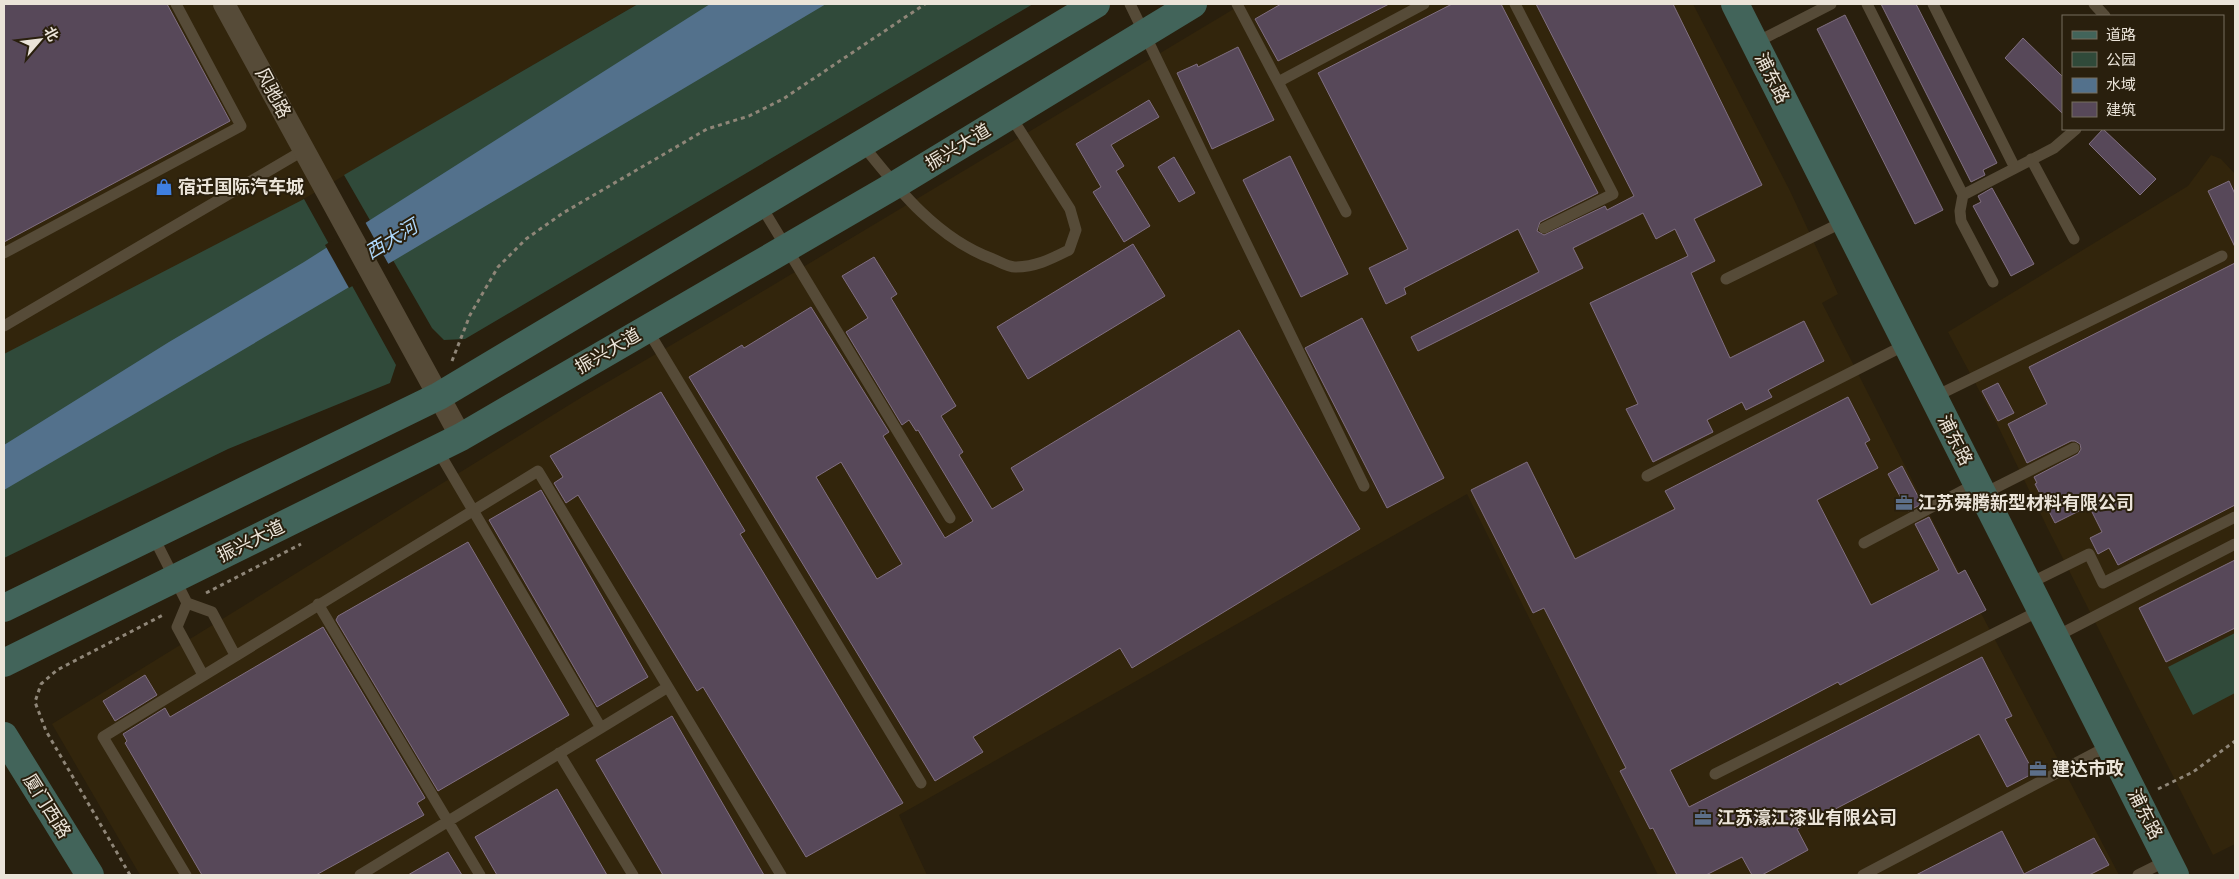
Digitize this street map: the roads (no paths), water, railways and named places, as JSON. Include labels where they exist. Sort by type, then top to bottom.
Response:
[{"type":"main road","points":[[4,608],[439,396],[1096,4]]},
{"type":"main road","name":"振兴大道","points":[[4,663],[461,437],[895,185],[1193,4]]},
{"type":"main road","name":"浦东路","points":[[1735,4],[2172,868]]},
{"type":"main road","name":"厦门西路","points":[[4,736],[90,875]]},
{"type":"street","name":"风驰路","points":[[224,4],[461,437]]},
{"type":"lane","points":[[4,253],[241,126],[176,4]]},
{"type":"lane","points":[[1130,4],[1364,486]]},
{"type":"lane","points":[[1237,4],[1346,212]]},
{"type":"lane","points":[[1278,82],[1424,4]]},
{"type":"lane","points":[[1516,4],[1612,194],[1544,228]]},
{"type":"lane","points":[[1754,43],[1831,4]]},
{"type":"lane","points":[[1867,4],[1963,195],[1960,211],[1961,221],[1993,282]]},
{"type":"lane","points":[[1933,4],[2015,168]]},
{"type":"lane","points":[[2094,4],[2105,15]]},
{"type":"lane","points":[[862,144],[895,185],[948,235],[982,255],[1013,267],[1041,265],[1069,250],[1076,230],[1070,209],[1010,115]]},
{"type":"lane","points":[[1963,195],[2054,148],[2075,130]]},
{"type":"lane","points":[[4,326],[304,150]]},
{"type":"lane","points":[[2031,160],[2074,239]]},
{"type":"lane","points":[[760,204],[950,518]]},
{"type":"lane","points":[[1726,279],[1845,221]]},
{"type":"lane","points":[[1934,398],[2222,256]]},
{"type":"lane","points":[[647,329],[921,783]]},
{"type":"lane","points":[[1647,476],[1907,344]]},
{"type":"lane","points":[[1864,543],[1980,488],[2074,448]]},
{"type":"lane","points":[[437,449],[601,728]]},
{"type":"lane","points":[[186,875],[104,737],[318,604],[538,471],[781,875]]},
{"type":"lane","points":[[2028,584],[2089,554],[2103,583],[2235,517]]},
{"type":"lane","points":[[153,536],[187,603],[212,612],[235,655]]},
{"type":"lane","points":[[2055,637],[2235,544]]},
{"type":"lane","points":[[187,603],[178,626],[203,675]]},
{"type":"lane","points":[[318,604],[480,875]]},
{"type":"lane","points":[[1715,774],[2041,610]]},
{"type":"lane","points":[[360,875],[668,687]]},
{"type":"lane","points":[[1863,875],[2110,745]]},
{"type":"lane","points":[[559,754],[633,875]]},
{"type":"lane","points":[[2138,875],[2172,868]]},
{"type":"water","name":"西大河","points":[[710,4],[826,4],[4,490],[4,445],[169,342],[304,262]]},
{"type":"place","name":"宿迁国际汽车城","points":[[164,187]]},
{"type":"place","name":"江苏舜腾新型材料有限公司","points":[[1904,503]]},
{"type":"place","name":"建达市政","points":[[2038,769]]},
{"type":"place","name":"江苏濠江漆业有限公司","points":[[1703,818]]}]
